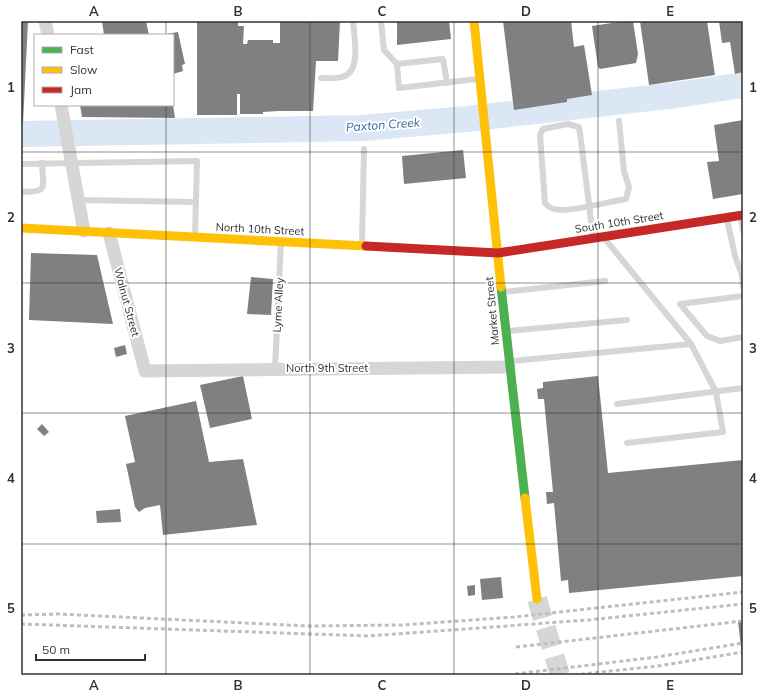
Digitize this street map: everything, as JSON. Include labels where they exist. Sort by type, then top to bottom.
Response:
[{"type":"street","points":[[45,21],[48,34]]},
{"type":"street","name":"Market Street","points":[[474,21],[505,331],[536,599]]},
{"type":"street","points":[[62,111],[84,231]]},
{"type":"street","name":"South 10th Street","points":[[498,253],[742,215]]},
{"type":"street","name":"North 10th Street","points":[[21,228],[498,253]]},
{"type":"street","name":"Walnut Street","points":[[109,233],[145,371]]},
{"type":"street","name":"North 9th Street","points":[[145,371],[509,364]]},
{"type":"lane","points":[[321,78],[344,77],[352,71],[355,64],[353,21]]},
{"type":"lane","points":[[381,21],[384,50],[397,64],[399,88],[480,79]]},
{"type":"lane","points":[[397,64],[443,59],[447,83]]},
{"type":"lane","points":[[619,121],[624,171],[628,188],[626,199],[589,205],[560,210],[549,208],[544,203],[540,135],[543,129],[568,124],[579,127],[589,205],[598,237],[691,344],[716,392],[722,432],[627,444]]},
{"type":"lane","points":[[362,246],[364,149]]},
{"type":"lane","points":[[21,164],[197,161],[195,237]]},
{"type":"lane","points":[[21,192],[38,192],[41,190],[43,186],[42,163]]},
{"type":"lane","points":[[78,200],[196,202]]},
{"type":"lane","points":[[742,215],[743,231]]},
{"type":"lane","points":[[726,218],[735,256],[742,272],[743,286]]},
{"type":"lane","name":"Lyme Alley","points":[[275,369],[281,242]]},
{"type":"lane","points":[[502,292],[605,281]]},
{"type":"lane","points":[[743,296],[680,304],[707,336],[720,342],[743,338]]},
{"type":"lane","points":[[505,331],[627,320]]},
{"type":"lane","points":[[509,364],[691,344]]},
{"type":"lane","points":[[617,404],[743,388]]},
{"type":"building","points":[[21,21],[28,21],[23,123],[21,123]]},
{"type":"building","points":[[102,21],[146,21],[149,34],[104,34]]},
{"type":"building","points":[[197,21],[238,21],[238,26],[244,26],[243,44],[247,44],[248,40],[273,40],[273,43],[280,43],[280,21],[340,21],[338,61],[316,61],[313,111],[279,111],[263,112],[263,114],[240,114],[240,94],[237,94],[237,115],[197,115]]},
{"type":"building","points":[[397,21],[449,21],[451,39],[397,45]]},
{"type":"building","points":[[503,21],[571,21],[574,47],[584,45],[592,95],[567,99],[567,102],[514,110]]},
{"type":"building","points":[[633,21],[638,54],[636,63],[600,69],[598,67],[592,26]]},
{"type":"building","points":[[640,21],[707,21],[715,75],[649,85]]},
{"type":"building","points":[[719,21],[743,21],[743,72],[735,74],[730,42],[722,43]]},
{"type":"building","points":[[178,32],[185,64],[182,65],[183,71],[174,74],[174,34],[166,34]]},
{"type":"building","points":[[80,106],[173,106],[175,118],[82,117]]},
{"type":"building","points":[[743,120],[743,194],[713,199],[707,162],[719,161],[714,125]]},
{"type":"building","points":[[463,150],[466,178],[404,184],[402,156]]},
{"type":"building","points":[[31,253],[97,255],[113,324],[29,320]]},
{"type":"building","points":[[251,277],[273,279],[271,315],[247,314]]},
{"type":"building","points":[[125,345],[127,354],[116,357],[114,348]]},
{"type":"building","points":[[243,376],[252,419],[210,428],[200,385]]},
{"type":"building","points":[[598,376],[608,473],[743,460],[743,576],[569,593],[568,580],[561,581],[554,503],[547,504],[546,492],[553,492],[544,399],[538,399],[537,389],[543,388],[543,382]]},
{"type":"building","points":[[196,401],[209,462],[243,459],[257,525],[163,535],[160,505],[145,508],[139,512],[135,507],[126,464],[135,462],[125,416]]},
{"type":"building","points":[[42,424],[49,432],[44,436],[37,429]]},
{"type":"building","points":[[120,509],[121,522],[97,523],[96,511]]},
{"type":"building","points":[[501,577],[503,598],[482,600],[480,579]]},
{"type":"building","points":[[475,585],[475,595],[468,596],[467,586]]},
{"type":"building","points":[[743,620],[743,657],[742,657],[738,621]]},
{"type":"waterway","name":"Paxton Creek","points":[[21,134],[363,128],[466,119],[677,95],[743,85]]},
{"type":"tunnel","points":[[537,599],[560,675]]},
{"type":"railway","points":[[21,615],[58,614],[308,626],[402,625],[514,617],[743,592]]},
{"type":"railway","points":[[21,624],[369,636],[588,620],[743,604]]},
{"type":"railway","points":[[516,647],[743,621]]},
{"type":"railway","points":[[515,674],[657,657],[743,643]]},
{"type":"railway","points":[[574,675],[658,666],[743,652]]},
{"type":"traffic: fast","points":[[501,287],[525,498]]},
{"type":"traffic: slow","points":[[474,21],[501,287]]},
{"type":"traffic: slow","points":[[21,228],[366,246]]},
{"type":"traffic: slow","points":[[525,498],[537,599]]},
{"type":"traffic: jam","points":[[366,246],[498,253],[743,215]]}]
